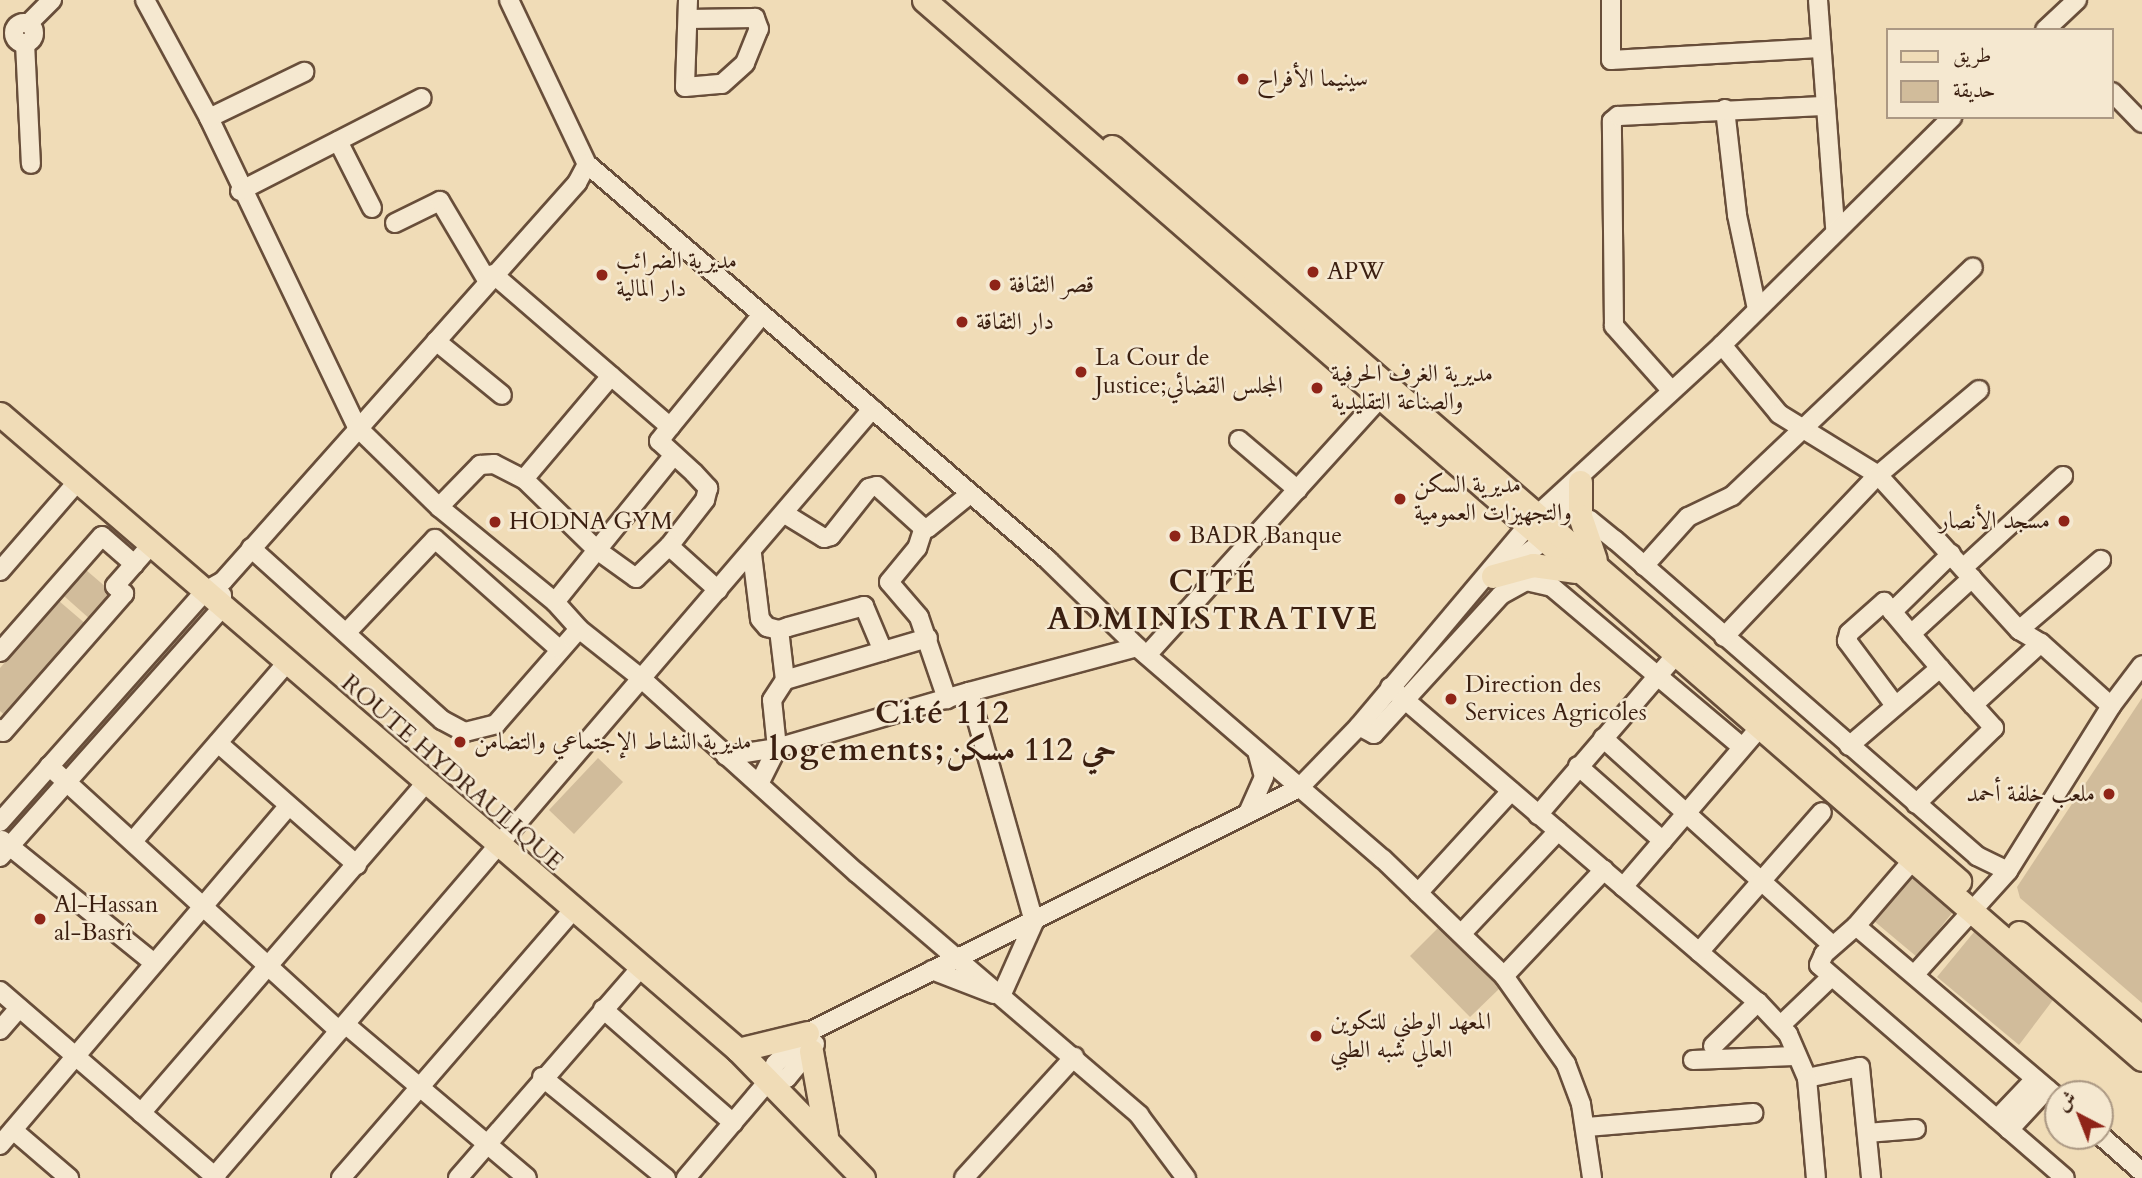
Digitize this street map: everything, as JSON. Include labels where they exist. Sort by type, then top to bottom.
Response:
[{"type":"main road","points":[[924,0],[1331,347],[1977,906],[2142,1059]]},
{"type":"main road","points":[[941,0],[1331,347],[1379,399],[1532,521]]},
{"type":"main road","name":"ROUTE HYDRAULIQUE","points":[[2,418],[151,545],[214,586],[222,608],[572,911],[738,1050],[826,1135],[863,1178]]},
{"type":"main road","points":[[1582,475],[1582,521],[1587,568],[1667,665],[1760,727],[1912,861],[1977,906],[2142,1038]]},
{"type":"main road","points":[[1486,579],[1533,565],[1587,568]]},
{"type":"main road","points":[[738,1050],[815,1037],[826,1135]]},
{"type":"street","points":[[31,164],[14,36],[52,0]]},
{"type":"street","points":[[145,0],[209,118],[240,191],[357,427],[439,507],[555,602],[579,629],[642,678],[726,756],[1139,1115],[1179,1175]]},
{"type":"street","points":[[509,0],[587,164],[970,494],[1142,651],[1418,893],[1504,976],[1566,1064],[1587,1127],[1592,1178]]},
{"type":"street","points":[[688,0],[685,87],[722,84],[745,63],[759,29],[755,18],[688,19]]},
{"type":"street","points":[[1611,0],[1611,60],[1820,48]]},
{"type":"street","points":[[1818,0],[1835,228]]},
{"type":"street","points":[[2049,28],[2077,0]]},
{"type":"street","points":[[209,118],[304,72]]},
{"type":"street","points":[[2114,94],[2142,123]]},
{"type":"street","points":[[240,191],[422,98]]},
{"type":"street","points":[[1671,390],[1614,326],[1610,124],[1618,116],[1824,106]]},
{"type":"street","points":[[1725,109],[1737,215],[1758,309]]},
{"type":"street","points":[[686,1178],[769,1080],[775,1064],[815,1037],[932,970],[960,959],[1299,788],[1359,726],[1431,638],[1486,579],[1532,521],[1722,345],[1835,228],[1950,119]]},
{"type":"street","points":[[338,141],[372,208]]},
{"type":"street","points":[[0,822],[251,548],[490,277],[577,183],[587,164]]},
{"type":"street","points":[[395,223],[440,201],[490,277],[670,427]]},
{"type":"street","points":[[1644,566],[1688,517],[1732,496],[1973,267]]},
{"type":"street","points":[[439,507],[480,465],[494,464],[524,479],[597,550],[636,578],[669,546],[705,500],[708,488],[659,441],[761,316]]},
{"type":"street","points":[[436,341],[502,396]]},
{"type":"street","points":[[1722,345],[1779,414],[1800,429],[1816,433],[1878,475],[2020,630],[2041,643],[2111,706]]},
{"type":"street","points":[[524,479],[611,376]]},
{"type":"street","points":[[1724,637],[1878,475],[1979,390]]},
{"type":"street","points":[[726,756],[777,748],[969,692],[1142,651],[1298,490],[1379,399]]},
{"type":"street","points":[[0,991],[215,1177],[642,678],[752,554],[872,410]]},
{"type":"street","points":[[1239,440],[1298,490]]},
{"type":"street","points":[[555,602],[674,455]]},
{"type":"street","points":[[1486,579],[1550,536],[1572,509],[1582,475]]},
{"type":"street","points":[[1911,634],[2063,476]]},
{"type":"street","points":[[0,571],[78,481]]},
{"type":"street","points":[[785,514],[824,538],[831,536],[869,488],[877,486],[924,527],[934,526],[970,494]]},
{"type":"street","points":[[1582,521],[1590,520],[1977,856],[2008,870]]},
{"type":"street","points":[[114,546],[131,526]]},
{"type":"street","points":[[924,527],[917,548],[889,582],[919,617],[947,699]]},
{"type":"street","points":[[0,652],[102,536],[134,564]]},
{"type":"street","points":[[347,632],[435,539],[561,650]]},
{"type":"street","points":[[0,729],[3,732],[124,594],[115,586],[151,545]]},
{"type":"street","points":[[669,546],[718,590]]},
{"type":"street","points":[[251,548],[442,720],[465,732],[496,724],[579,629]]},
{"type":"street","points":[[752,554],[760,619],[767,627],[779,630],[864,606],[883,651]]},
{"type":"street","points":[[1892,612],[1951,554]]},
{"type":"street","points":[[2020,630],[2101,560]]},
{"type":"street","points":[[1359,726],[1374,734],[1500,595],[1526,581],[1540,582],[1552,587],[1667,665],[1742,747]]},
{"type":"street","points":[[1894,704],[1847,640],[1884,602],[1994,728],[1916,804]]},
{"type":"street","points":[[154,963],[3,847],[222,608]]},
{"type":"street","points":[[759,784],[777,748],[772,700],[785,680],[779,630]]},
{"type":"street","points":[[785,680],[928,638]]},
{"type":"street","points":[[1431,638],[1446,654]]},
{"type":"street","points":[[1973,705],[2041,643]]},
{"type":"street","points":[[133,841],[286,664]]},
{"type":"street","points":[[1538,815],[1667,665]]},
{"type":"street","points":[[1915,974],[2008,870],[2111,706],[2142,665]]},
{"type":"street","points":[[1849,746],[1894,704],[1940,668]]},
{"type":"street","points":[[1390,687],[1758,1002],[1781,1026],[1807,1078],[1816,1178]]},
{"type":"street","points":[[969,692],[1034,922],[1006,997]]},
{"type":"street","points":[[1623,887],[1760,727]]},
{"type":"street","points":[[1603,738],[1832,945]]},
{"type":"street","points":[[218,743],[357,865]]},
{"type":"street","points":[[1248,813],[1264,777],[1263,760],[1254,749]]},
{"type":"street","points":[[49,766],[204,906],[267,967],[419,1087],[527,1178]]},
{"type":"street","points":[[1578,766],[1663,841]]},
{"type":"street","points":[[141,1113],[426,783]]},
{"type":"street","points":[[1418,893],[1511,791]]},
{"type":"street","points":[[0,1145],[289,806]]},
{"type":"street","points":[[1699,952],[1822,812]]},
{"type":"street","points":[[1462,933],[1558,831]]},
{"type":"street","points":[[1912,861],[1856,926],[1832,945],[1819,965],[2059,1175]]},
{"type":"street","points":[[1504,976],[1604,870]]},
{"type":"street","points":[[341,1178],[572,911]]},
{"type":"street","points":[[1856,926],[2044,1086]]},
{"type":"street","points":[[458,1178],[542,1077],[640,969]]},
{"type":"street","points":[[932,970],[1006,997]]},
{"type":"street","points":[[1781,1026],[1831,977]]},
{"type":"street","points":[[1713,1046],[1758,1002]]},
{"type":"street","points":[[0,1030],[19,1008]]},
{"type":"street","points":[[603,1009],[733,1123]]},
{"type":"street","points":[[1693,1060],[1794,1056]]},
{"type":"street","points":[[964,1178],[1074,1057]]},
{"type":"street","points":[[1807,1078],[1860,1067],[1871,1178]]},
{"type":"street","points":[[542,1077],[666,1178]]},
{"type":"street","points":[[2003,1125],[2044,1091]]},
{"type":"street","points":[[1587,1127],[1753,1113]]},
{"type":"street","points":[[1867,1133],[1916,1129]]},
{"type":"street","points":[[13,1130],[69,1178]]},
{"type":"street","points":[[2114,1147],[2142,1172]]},
{"type":"green space","points":[[86,570],[114,594],[91,620],[64,596]]},
{"type":"green space","points":[[59,601],[87,625],[7,717],[0,711],[0,668]]},
{"type":"green space","name":"ملعب خلفة أحمد","points":[[2142,698],[2142,1003],[2020,898],[2017,887]]},
{"type":"green space","points":[[598,758],[623,782],[574,834],[549,810]]},
{"type":"green space","points":[[1915,874],[1956,908],[1917,957],[1874,921]]},
{"type":"green space","points":[[1440,926],[1500,988],[1470,1017],[1410,956]]},
{"type":"green space","points":[[1979,926],[2056,996],[2019,1045],[1937,977]]},
{"type":"place","name":"سينيما الأفراح","points":[[1243,79]]},
{"type":"place","name":"APW","points":[[1313,272]]},
{"type":"place","name":"مديرية الضرائب دار المالية","points":[[602,275]]},
{"type":"place","name":"قصر الثقافة","points":[[995,285]]},
{"type":"place","name":"دار الثقاقة","points":[[962,322]]},
{"type":"place","name":"La Cour de Justice;المجلس القضائي","points":[[1081,372]]},
{"type":"place","name":"مديرية الغرف الحرفية والصناعة التقليدية","points":[[1317,388]]},
{"type":"place","name":"مديرية السكن والتجهيزات العمومية","points":[[1400,499]]},
{"type":"place","name":"مسجد الأنصار","points":[[2064,521]]},
{"type":"place","name":"HODNA GYM","points":[[495,522]]},
{"type":"place","name":"BADR Banque","points":[[1175,536]]},
{"type":"place","name":"Direction des Services Agricoles","points":[[1451,699]]},
{"type":"place","name":"مديرية النشاط الإجتماعي والتضامن","points":[[460,742]]},
{"type":"place","name":"ملعب خلفة أحمد","points":[[2109,794]]},
{"type":"place","name":"Al-Hassan al-Basrî","points":[[40,919]]},
{"type":"place","name":"المعهد الوطني للتكوين العالي شبه الطبي","points":[[1316,1036]]},
{"type":"district","name":"CITÉ ADMINISTRATIVE","points":[[1213,602]]},
{"type":"district","name":"Cité 112 logements;حي 112 مسكن","points":[[943,732]]}]
